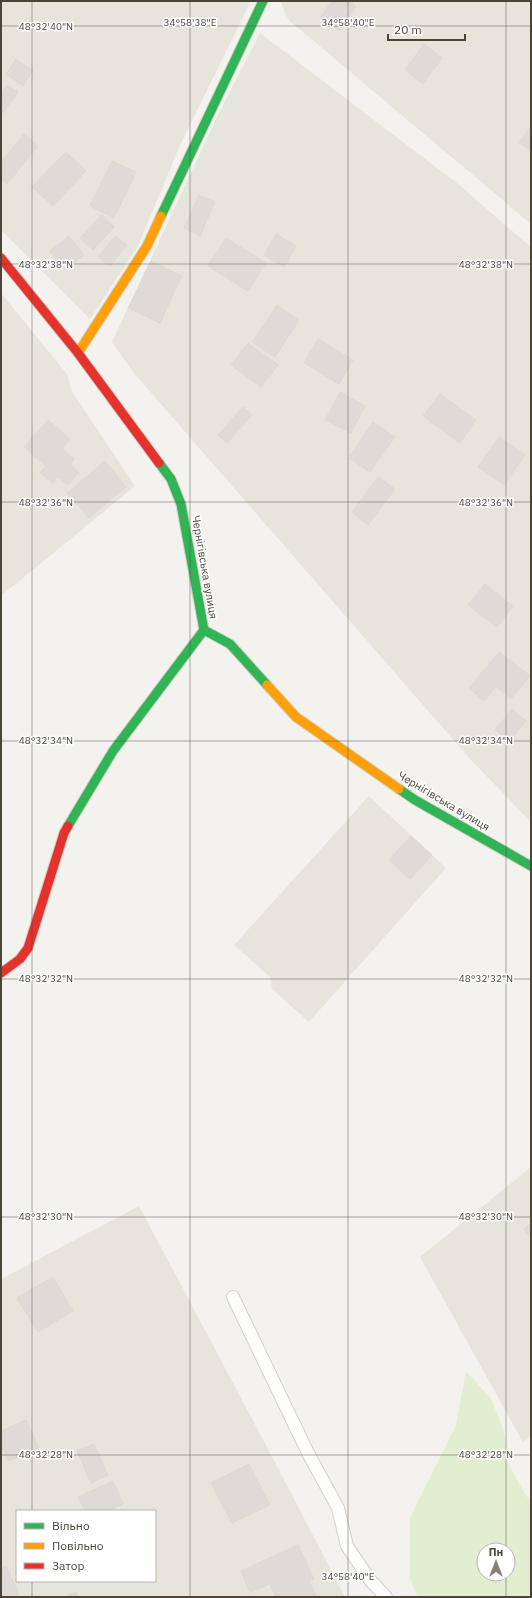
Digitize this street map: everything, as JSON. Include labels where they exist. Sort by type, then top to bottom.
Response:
[{"type":"street","points":[[78,353],[147,246],[263,1]]},
{"type":"street","name":"Чернігівська вулиця","points":[[1,258],[78,353],[171,480],[181,504],[204,630],[230,644],[296,717],[415,800],[531,866]]},
{"type":"street","points":[[1,973],[20,959],[28,948],[64,834],[113,751],[204,630]]},
{"type":"lane","points":[[233,1297],[308,1453],[338,1508],[347,1546],[370,1580],[386,1597]]},
{"type":"shaded area","points":[[1,1],[251,1],[181,143],[138,246],[90,319],[1,230]]},
{"type":"shaded area","points":[[281,1],[531,1],[531,224],[291,22],[285,14]]},
{"type":"shaded area","points":[[260,33],[458,184],[531,247],[531,822],[470,759],[133,372],[112,342],[218,115]]},
{"type":"shaded area","points":[[1,293],[67,374],[71,390],[135,486],[1,596]]},
{"type":"shaded area","points":[[369,796],[446,868],[309,1022],[272,989],[270,977],[234,945]]},
{"type":"shaded area","points":[[531,1167],[531,1435],[523,1442],[420,1257]]},
{"type":"shaded area","points":[[139,1206],[345,1597],[1,1597],[1,1279]]},
{"type":"green space","points":[[466,1371],[491,1399],[504,1431],[508,1463],[527,1497],[531,1497],[531,1597],[418,1597],[410,1580],[410,1517],[456,1425]]},
{"type":"building","points":[[332,1],[348,1],[356,6],[340,31],[320,18]]},
{"type":"building","points":[[424,44],[442,58],[423,84],[405,70]]},
{"type":"building","points":[[16,59],[33,71],[23,86],[6,74]]},
{"type":"building","points":[[7,85],[18,92],[1,115],[1,93]]},
{"type":"building","points":[[531,127],[531,151],[519,142]]},
{"type":"building","points":[[24,134],[38,146],[7,184],[1,179],[1,162]]},
{"type":"building","points":[[66,152],[86,171],[53,206],[32,187]]},
{"type":"building","points":[[112,161],[136,172],[114,218],[90,206]]},
{"type":"building","points":[[199,195],[215,202],[200,236],[184,228]]},
{"type":"building","points":[[102,215],[114,227],[93,250],[80,238]]},
{"type":"building","points":[[276,234],[296,246],[284,267],[264,255]]},
{"type":"building","points":[[69,236],[84,255],[65,271],[50,251]]},
{"type":"building","points":[[115,236],[127,245],[110,266],[98,257]]},
{"type":"building","points":[[226,238],[266,263],[248,291],[208,266]]},
{"type":"building","points":[[151,261],[182,276],[160,323],[128,308]]},
{"type":"building","points":[[277,305],[299,320],[275,357],[252,342]]},
{"type":"building","points":[[318,339],[353,360],[339,384],[304,363]]},
{"type":"building","points":[[248,343],[278,365],[261,387],[231,365]]},
{"type":"building","points":[[340,392],[365,406],[351,433],[325,420]]},
{"type":"building","points":[[440,394],[476,420],[460,443],[423,416]]},
{"type":"building","points":[[243,407],[252,415],[227,443],[218,435]]},
{"type":"building","points":[[48,420],[70,439],[62,449],[74,459],[70,464],[79,472],[68,485],[58,477],[53,483],[40,473],[46,466],[24,447]]},
{"type":"building","points":[[373,422],[395,437],[370,472],[349,458]]},
{"type":"building","points":[[499,437],[525,455],[504,485],[478,467]]},
{"type":"building","points":[[105,461],[126,487],[89,518],[67,493]]},
{"type":"building","points":[[378,477],[395,489],[368,525],[352,512]]},
{"type":"building","points":[[485,584],[513,606],[497,627],[468,605]]},
{"type":"building","points":[[499,652],[530,676],[511,699],[496,686],[484,701],[469,688]]},
{"type":"building","points":[[512,709],[526,721],[509,741],[495,730]]},
{"type":"building","points":[[411,836],[432,855],[410,879],[389,860]]},
{"type":"building","points":[[531,1223],[531,1238],[524,1229]]},
{"type":"building","points":[[53,1277],[73,1311],[38,1332],[17,1298]]},
{"type":"building","points":[[26,1420],[39,1448],[8,1461],[1,1445],[1,1431]]},
{"type":"building","points":[[94,1444],[108,1475],[91,1483],[77,1451]]},
{"type":"building","points":[[249,1464],[270,1505],[232,1523],[211,1483]]},
{"type":"building","points":[[113,1481],[123,1504],[110,1510],[84,1510],[78,1497]]},
{"type":"building","points":[[298,1545],[314,1579],[309,1581],[316,1595],[312,1597],[276,1597],[270,1584],[250,1592],[241,1571]]},
{"type":"building","points":[[6,1566],[20,1597],[1,1597],[1,1569]]},
{"type":"building","points":[[76,1592],[78,1597],[65,1597]]},
{"type":"traffic: fast","points":[[161,216],[263,1]]},
{"type":"traffic: fast","points":[[159,463],[171,479],[181,504],[204,630],[230,644],[267,685]]},
{"type":"traffic: fast","points":[[68,826],[113,751],[204,630]]},
{"type":"traffic: fast","points":[[399,789],[415,800],[531,866]]},
{"type":"traffic: slow","points":[[78,353],[147,246],[161,216]]},
{"type":"traffic: slow","points":[[267,685],[296,717],[399,789]]},
{"type":"traffic: jam","points":[[1,258],[78,353],[159,463]]},
{"type":"traffic: jam","points":[[1,973],[20,959],[28,948],[64,833],[68,826]]}]
